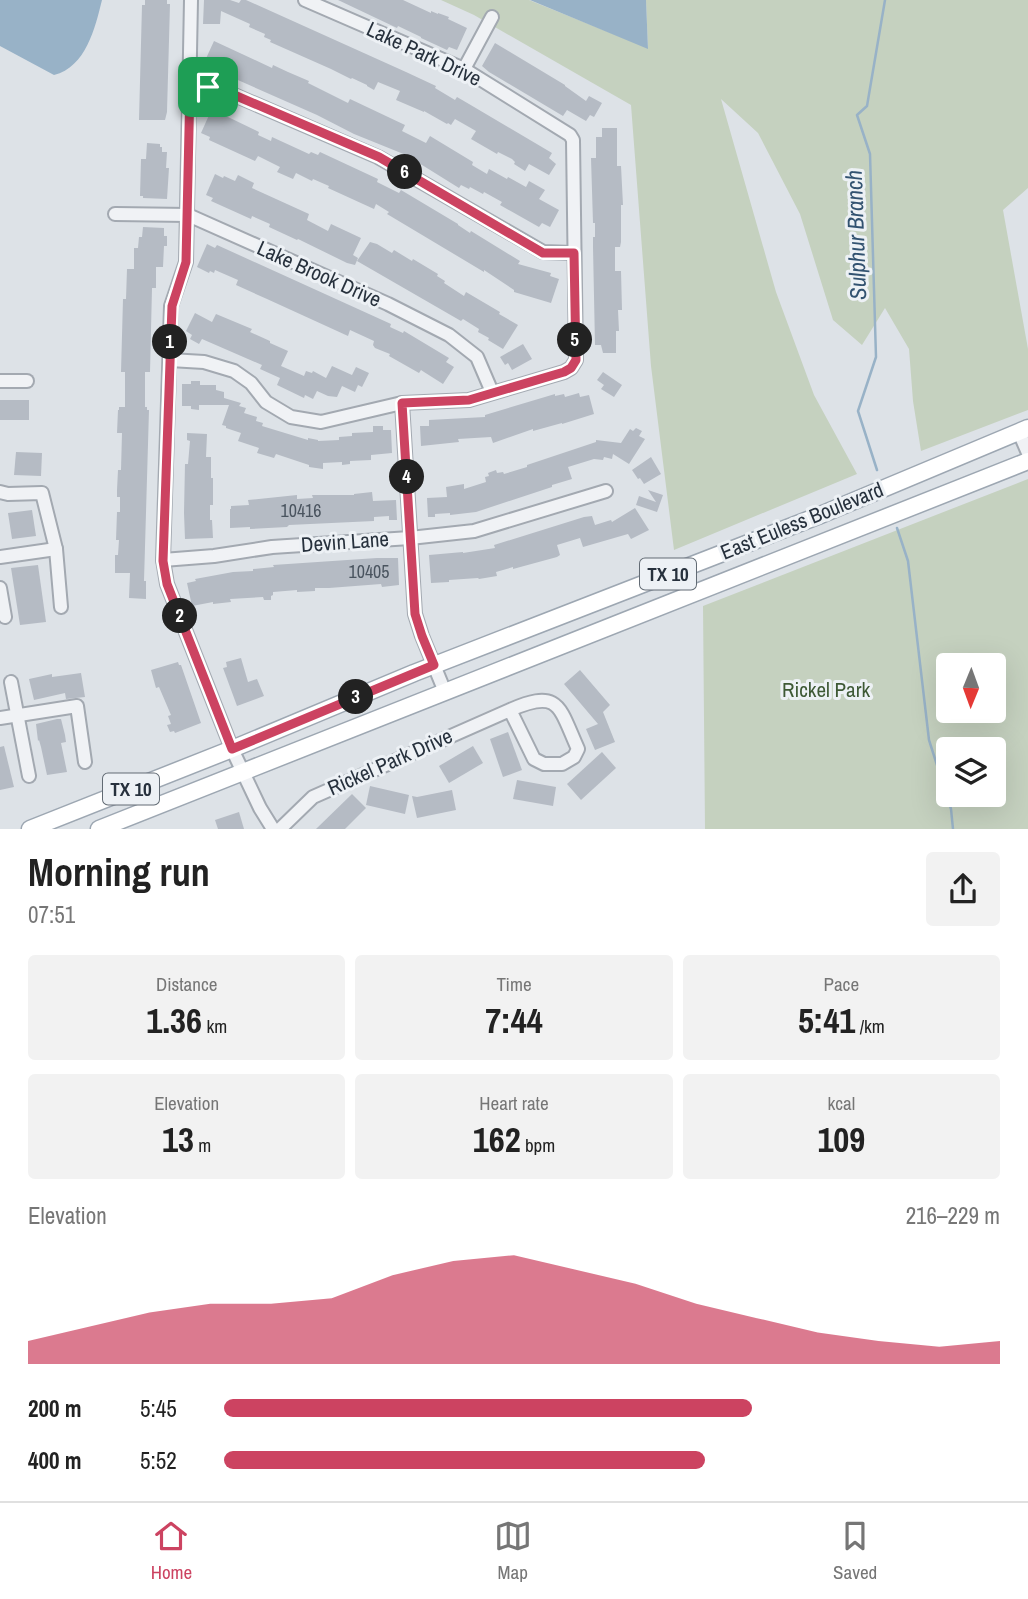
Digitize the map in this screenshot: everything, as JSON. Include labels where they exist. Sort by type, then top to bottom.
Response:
[{"type":"main road","name":"East Euless Boulevard","points":[[30,829],[434,665],[818,516],[1023,430]]},
{"type":"main road","name":"East Euless Boulevard","points":[[99,829],[1028,461]]},
{"type":"street","points":[[191,0],[186,262],[172,306],[163,561],[167,584],[232,749],[273,829]]},
{"type":"street","name":"Lake Park Drive","points":[[305,0],[464,69],[570,135],[573,139],[574,253]]},
{"type":"street","points":[[464,69],[492,17]]},
{"type":"street","points":[[170,360],[204,362],[234,371],[251,383],[266,402],[291,417],[321,422],[402,403],[469,400],[564,372],[571,368],[576,360],[574,253],[543,253],[379,157],[232,94],[208,87],[190,86]]},
{"type":"street","name":"Lake Brook Drive","points":[[115,214],[188,215],[388,304],[449,335],[477,357],[492,392]]},
{"type":"street","points":[[0,381],[27,381]]},
{"type":"street","points":[[402,403],[415,614],[445,692]]},
{"type":"street","points":[[1023,430],[1028,453]]},
{"type":"street","name":"Devin Lane","points":[[163,561],[272,547],[474,531],[606,491]]},
{"type":"street","points":[[0,492],[42,493],[56,549],[61,607]]},
{"type":"street","points":[[0,557],[56,549]]},
{"type":"street","points":[[0,588],[5,617]]},
{"type":"street","points":[[11,682],[29,776]]},
{"type":"street","name":"Rickel Park Drive","points":[[280,829],[313,797],[528,702],[543,699],[552,701],[562,713],[578,749],[574,757],[562,764],[544,764],[534,759],[510,710]]},
{"type":"street","points":[[0,718],[77,706],[85,762]]},
{"type":"green space","points":[[441,0],[529,0],[648,48],[646,0],[1028,0],[1028,188],[1003,210],[1028,349],[1028,410],[921,451],[913,401],[909,349],[885,308],[862,345],[833,320],[800,214],[758,133],[721,99],[776,292],[814,395],[857,474],[674,550],[651,366],[631,105],[474,15]]},
{"type":"green space","name":"Rickel Park","points":[[1028,479],[1028,829],[705,829],[703,606]]},
{"type":"water","points":[[0,0],[102,0],[92,34],[81,55],[65,71],[54,75],[0,46]]},
{"type":"water","points":[[530,0],[646,0],[648,49]]},
{"type":"building","points":[[145,0],[167,0],[167,4],[170,4],[165,120],[139,120],[142,5],[145,5]]},
{"type":"building","points":[[204,0],[230,0],[239,3],[246,0],[406,72],[436,86],[435,88],[455,100],[457,97],[552,153],[549,158],[556,164],[549,175],[529,164],[525,171],[514,164],[512,159],[471,139],[476,131],[455,119],[451,125],[447,124],[396,100],[400,91],[378,82],[374,90],[270,42],[271,40],[264,37],[265,34],[249,27],[250,24],[221,11],[220,24],[203,24]]},
{"type":"building","points":[[338,0],[403,0],[431,13],[449,17],[448,19],[467,28],[457,50],[449,47],[447,50]]},
{"type":"building","points":[[214,41],[272,68],[273,65],[309,81],[308,83],[348,103],[350,99],[405,125],[402,131],[426,143],[430,136],[473,162],[472,165],[487,174],[489,169],[526,187],[529,181],[545,190],[539,199],[559,210],[550,227],[542,223],[539,227],[500,205],[502,202],[484,192],[483,194],[461,185],[459,188],[406,155],[231,77],[210,71],[211,69],[203,65]]},
{"type":"building","points":[[495,43],[565,85],[586,101],[589,96],[602,103],[594,117],[590,115],[586,121],[567,110],[563,116],[489,72],[482,66]]},
{"type":"building","points":[[210,113],[218,117],[219,113],[228,117],[271,141],[272,137],[309,154],[311,152],[318,155],[320,152],[378,179],[377,182],[399,193],[401,190],[470,233],[471,231],[520,261],[518,264],[551,273],[550,276],[559,279],[551,303],[514,292],[484,270],[387,214],[389,212],[376,204],[374,209],[296,173],[293,179],[277,172],[280,167],[258,156],[255,161],[209,140],[210,137],[201,133]]},
{"type":"building","points":[[602,128],[617,128],[617,166],[621,166],[621,242],[620,247],[615,247],[615,271],[621,271],[622,310],[618,310],[616,353],[603,353],[601,345],[595,345],[595,223],[591,158],[596,158],[596,137],[602,137]]},
{"type":"building","points":[[147,143],[160,144],[162,152],[167,152],[167,199],[140,196],[141,159],[146,159]]},
{"type":"building","points":[[215,174],[235,181],[238,175],[254,183],[252,188],[309,214],[307,220],[328,231],[331,224],[361,238],[353,255],[358,258],[355,265],[269,227],[270,224],[252,216],[251,219],[211,201],[213,198],[206,195]]},
{"type":"building","points":[[143,227],[164,228],[164,236],[167,236],[163,267],[156,267],[156,288],[152,288],[150,372],[145,372],[145,407],[149,410],[144,581],[146,599],[129,598],[130,573],[115,573],[115,555],[118,555],[119,540],[116,540],[117,512],[120,512],[117,490],[118,470],[121,470],[122,433],[117,433],[118,410],[119,407],[125,407],[125,372],[121,372],[123,299],[126,299],[127,269],[134,269],[134,248],[138,248]]},
{"type":"building","points":[[370,242],[392,253],[394,250],[412,261],[413,259],[438,274],[444,283],[464,296],[466,292],[518,325],[503,349],[463,319],[461,321],[357,261]]},
{"type":"building","points":[[207,244],[215,248],[217,245],[391,324],[390,327],[403,333],[404,331],[449,358],[446,362],[454,367],[443,384],[375,348],[374,341],[350,330],[348,336],[236,285],[238,280],[215,270],[214,273],[209,273],[197,267]]},
{"type":"building","points":[[195,313],[212,322],[216,314],[252,329],[250,332],[288,351],[281,366],[304,376],[306,371],[313,371],[326,378],[332,366],[352,375],[356,367],[369,373],[362,387],[358,385],[355,392],[342,386],[337,397],[317,391],[313,399],[305,395],[304,398],[277,385],[280,378],[260,369],[262,365],[202,339],[199,344],[190,339],[192,335],[186,331]]},
{"type":"building","points":[[523,344],[532,359],[512,370],[500,357]]},
{"type":"building","points":[[603,372],[622,385],[614,397],[601,389],[604,385],[597,380]]},
{"type":"building","points":[[191,381],[200,381],[200,385],[216,385],[216,390],[224,392],[224,398],[241,403],[239,406],[246,408],[244,413],[257,417],[256,421],[263,423],[262,426],[308,440],[339,440],[339,437],[352,436],[352,433],[373,432],[373,426],[383,426],[383,430],[391,430],[392,453],[371,455],[371,460],[350,461],[350,464],[323,463],[323,469],[309,467],[276,454],[274,458],[257,453],[259,448],[238,441],[241,433],[222,425],[229,405],[199,405],[199,410],[182,406],[182,384],[191,384]]},
{"type":"building","points":[[579,393],[580,397],[589,395],[594,414],[533,429],[493,443],[491,437],[458,439],[459,442],[421,446],[420,426],[429,426],[429,420],[485,417],[555,394],[564,394],[565,397]]},
{"type":"building","points":[[0,400],[29,400],[29,420],[0,420]]},
{"type":"building","points":[[636,428],[642,431],[639,436],[645,439],[629,464],[613,454],[612,459],[594,459],[568,467],[572,479],[552,487],[476,512],[435,514],[435,517],[428,517],[427,498],[447,497],[446,487],[464,484],[464,489],[486,482],[488,473],[496,470],[497,473],[504,474],[596,440],[621,443],[630,429],[633,431]]},
{"type":"building","points":[[187,433],[207,434],[206,457],[211,457],[213,478],[210,520],[213,538],[185,539],[185,464],[188,464],[190,441],[187,440]]},
{"type":"building","points":[[16,452],[42,453],[41,476],[14,475]]},
{"type":"building","points":[[651,457],[661,474],[644,484],[632,470]]},
{"type":"building","points":[[648,490],[663,495],[657,512],[636,505],[639,496],[656,502]]},
{"type":"building","points":[[372,492],[373,501],[396,500],[397,520],[389,520],[389,516],[374,517],[374,521],[230,528],[231,506],[249,505],[248,500],[297,495],[297,499],[313,498],[312,495]]},
{"type":"building","points":[[635,508],[649,530],[631,539],[628,534],[583,547],[580,538],[557,545],[560,555],[557,557],[496,572],[497,576],[431,583],[429,555],[495,548],[494,545],[584,517],[592,516],[595,525],[611,520],[612,522]]},
{"type":"building","points":[[32,510],[36,536],[12,539],[8,513]]},
{"type":"building","points":[[398,558],[399,585],[273,592],[271,600],[264,600],[263,597],[230,599],[231,602],[192,606],[187,583],[196,581],[195,579],[253,571],[274,567],[273,565]]},
{"type":"building","points":[[38,565],[46,622],[20,625],[11,568]]},
{"type":"building","points":[[241,658],[248,682],[257,679],[264,696],[237,706],[223,668],[227,667],[226,662]]},
{"type":"building","points":[[178,662],[201,723],[175,733],[170,732],[167,725],[171,724],[168,716],[171,715],[159,687],[156,688],[151,670]]},
{"type":"building","points":[[580,670],[610,705],[603,712],[615,742],[595,750],[586,729],[598,724],[564,684]]},
{"type":"building","points":[[81,673],[85,697],[66,699],[65,693],[34,700],[29,679],[52,674],[52,677]]},
{"type":"building","points":[[61,719],[65,735],[66,742],[61,743],[67,772],[47,775],[36,724]]},
{"type":"building","points":[[508,732],[522,770],[503,777],[490,739]]},
{"type":"building","points":[[4,746],[14,787],[0,790],[0,747]]},
{"type":"building","points":[[473,746],[483,763],[449,783],[439,766]]},
{"type":"building","points":[[602,752],[616,768],[581,800],[567,784]]},
{"type":"building","points":[[517,780],[556,787],[553,806],[513,799]]},
{"type":"building","points":[[370,786],[409,795],[405,814],[366,805]]},
{"type":"building","points":[[452,790],[456,810],[417,818],[412,796]]},
{"type":"building","points":[[352,794],[366,808],[345,829],[316,829]]},
{"type":"building","points":[[239,812],[244,829],[218,829],[215,820]]},
{"type":"waterway","name":"Sulphur Branch","points":[[877,470],[858,411],[876,357],[870,154],[857,115],[867,106],[885,0]]},
{"type":"waterway","name":"Sulphur Branch","points":[[897,528],[908,561],[929,740],[951,809],[953,829]]},
{"type":"route","points":[[190,86],[208,87],[232,94],[379,157],[543,253],[574,253],[576,360],[571,368],[469,400],[402,403],[415,614],[434,665],[232,749],[167,584],[163,561],[172,306],[186,262],[190,86]]}]
